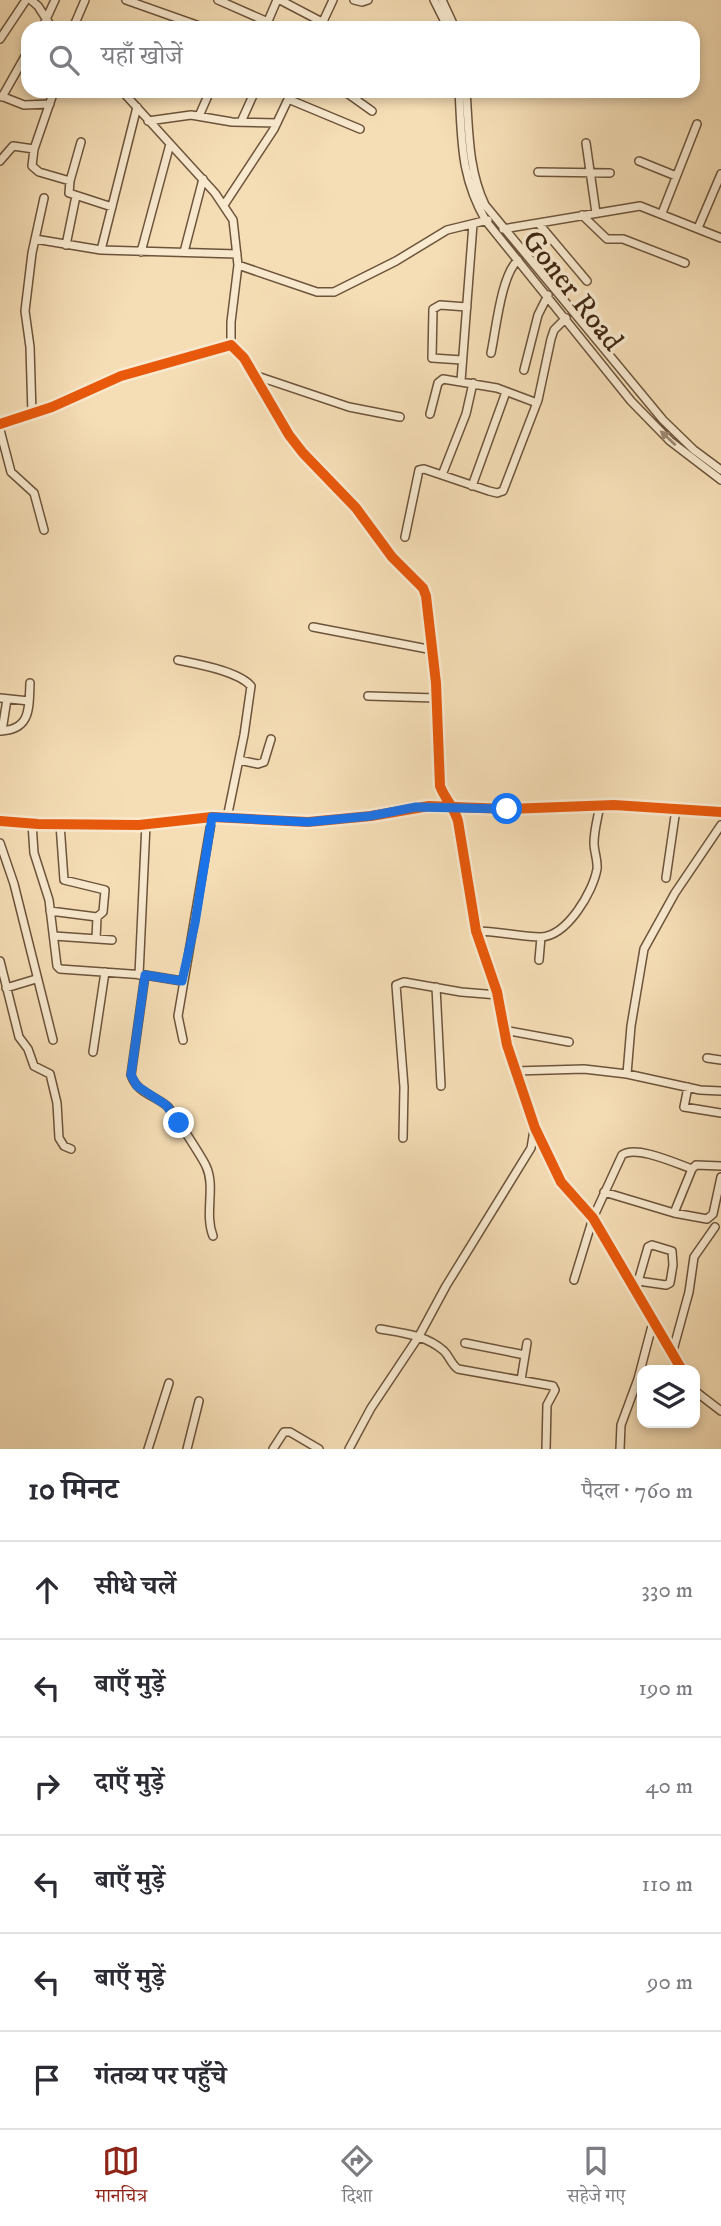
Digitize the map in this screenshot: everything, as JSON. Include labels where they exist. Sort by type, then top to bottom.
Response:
[{"type":"street","points":[[0,39],[31,0],[47,20],[55,0]]},
{"type":"street","points":[[76,21],[85,0]]},
{"type":"street","points":[[126,0],[185,21]]},
{"type":"street","points":[[218,0],[259,21]]},
{"type":"street","points":[[269,21],[278,0],[314,21]]},
{"type":"street","points":[[323,21],[332,0]]},
{"type":"street","points":[[354,0],[368,0]]},
{"type":"street","points":[[433,0],[444,21]]},
{"type":"street","points":[[442,0],[452,21]]},
{"type":"street","points":[[21,63],[1,96],[24,105],[50,104]]},
{"type":"street","points":[[52,98],[32,162],[34,169],[70,181]]},
{"type":"street","points":[[129,98],[203,179],[233,220],[238,265],[231,345],[244,358],[289,435],[303,453],[356,508],[393,556],[423,588],[433,650],[440,786],[458,821],[476,931],[498,995],[515,1071],[535,1128],[561,1182],[593,1218],[679,1365]]},
{"type":"street","points":[[199,116],[208,98]]},
{"type":"street","points":[[241,122],[252,98]]},
{"type":"street","points":[[224,205],[276,124],[289,98]]},
{"type":"street","points":[[296,98],[360,129]]},
{"type":"street","points":[[354,98],[372,111]]},
{"type":"street","name":"Goner Road","points":[[459,98],[464,168],[470,190],[486,220],[500,231],[553,289],[663,420],[694,450],[721,470]]},
{"type":"street","name":"Goner Road","points":[[466,98],[471,166],[477,188],[518,260],[631,401],[670,441],[721,480]]},
{"type":"street","points":[[101,250],[137,107]]},
{"type":"street","points":[[148,121],[174,116],[199,116],[276,124]]},
{"type":"street","points":[[662,213],[696,124]]},
{"type":"street","points":[[81,142],[69,193],[112,207]]},
{"type":"street","points":[[586,143],[596,213]]},
{"type":"street","points":[[141,252],[170,144]]},
{"type":"street","points":[[1,158],[13,146],[34,149]]},
{"type":"street","points":[[639,161],[676,176]]},
{"type":"street","points":[[538,172],[610,173]]},
{"type":"street","points":[[698,228],[721,174]]},
{"type":"street","points":[[184,252],[203,179]]},
{"type":"street","points":[[66,245],[76,196]]},
{"type":"street","points":[[32,414],[30,347],[25,311],[44,198]]},
{"type":"street","points":[[500,231],[640,206],[721,238]]},
{"type":"street","points":[[582,215],[607,239],[623,239],[685,264]]},
{"type":"street","points":[[238,265],[317,292],[334,292],[396,261],[447,230],[495,217]]},
{"type":"street","points":[[461,381],[473,224]]},
{"type":"street","points":[[539,224],[587,281]]},
{"type":"street","points":[[35,239],[101,250],[237,254]]},
{"type":"street","points":[[491,353],[507,277],[512,265],[518,260]]},
{"type":"street","points":[[524,370],[538,314],[553,289]]},
{"type":"street","points":[[462,360],[432,358],[433,309],[440,305],[467,307]]},
{"type":"street","points":[[405,537],[419,470],[424,469],[497,493],[503,491],[537,403],[554,330],[566,318]]},
{"type":"street","points":[[0,424],[32,414],[129,373],[231,345]]},
{"type":"street","points":[[254,374],[327,401],[400,417]]},
{"type":"street","points":[[430,414],[439,383],[443,379],[473,383],[537,403]]},
{"type":"street","points":[[442,475],[466,414],[473,383]]},
{"type":"street","points":[[472,486],[506,392]]},
{"type":"street","points":[[631,401],[640,393]]},
{"type":"street","points":[[0,430],[11,472],[34,493],[44,530]]},
{"type":"street","points":[[313,627],[433,650]]},
{"type":"street","points":[[178,660],[219,670],[246,681],[251,686],[227,818]]},
{"type":"street","points":[[29,701],[3,699],[1,731],[20,726],[27,715],[29,701],[30,683]]},
{"type":"street","points":[[368,696],[436,698]]},
{"type":"street","points":[[239,760],[258,764],[264,762],[271,739]]},
{"type":"street","points":[[476,931],[541,937],[558,930],[571,920],[590,888],[597,869],[594,841],[600,805]]},
{"type":"street","points":[[0,821],[146,824],[212,817],[308,822],[370,816],[416,807],[507,809],[600,805],[721,812]]},
{"type":"street","points":[[666,878],[676,809]]},
{"type":"street","points":[[183,1040],[178,1016],[182,981],[195,923],[212,817]]},
{"type":"street","points":[[32,823],[34,853],[50,911],[56,961],[60,969],[182,981]]},
{"type":"street","points":[[50,911],[97,916],[103,912],[105,890],[64,880],[60,824]]},
{"type":"street","points":[[146,824],[142,975],[131,1075],[137,1086],[170,1109],[207,1168],[209,1221],[213,1236]]},
{"type":"street","points":[[626,1074],[644,949],[675,893],[721,825]]},
{"type":"street","points":[[0,844],[14,884],[52,1040]]},
{"type":"street","points":[[96,939],[97,916]]},
{"type":"street","points":[[54,936],[112,940]]},
{"type":"street","points":[[539,960],[541,937]]},
{"type":"street","points":[[0,961],[19,1037],[28,1049],[34,1066],[50,1074],[57,1103],[59,1138],[64,1146],[71,1149]]},
{"type":"street","points":[[93,1052],[105,972]]},
{"type":"street","points":[[6,988],[36,979]]},
{"type":"street","points":[[403,1138],[404,1087],[396,985],[404,982],[498,995]]},
{"type":"street","points":[[436,987],[441,1086]]},
{"type":"street","points":[[504,1030],[569,1042]]},
{"type":"street","points":[[707,1058],[721,1059]]},
{"type":"street","points":[[515,1071],[584,1069],[721,1091]]},
{"type":"street","points":[[688,1087],[684,1107],[721,1113]]},
{"type":"street","points":[[349,1449],[371,1408],[419,1336],[446,1286],[531,1148],[535,1128]]},
{"type":"street","points":[[574,1280],[593,1218],[622,1155],[626,1152],[637,1152],[692,1169]]},
{"type":"street","points":[[674,1213],[692,1169],[699,1164],[721,1166]]},
{"type":"street","points":[[707,1219],[713,1214],[721,1177]]},
{"type":"street","points":[[604,1192],[674,1213],[707,1219],[718,1227],[694,1257],[689,1292],[673,1354]]},
{"type":"street","points":[[635,1292],[638,1281],[648,1247],[652,1245],[672,1251],[670,1283],[666,1285],[638,1281]]},
{"type":"street","points":[[620,1449],[621,1425],[638,1379],[653,1322]]},
{"type":"street","points":[[380,1329],[419,1336],[443,1350],[458,1369],[555,1387],[547,1405],[547,1449]]},
{"type":"street","points":[[465,1343],[525,1355]]},
{"type":"street","points":[[521,1380],[527,1343]]},
{"type":"street","points":[[148,1449],[169,1383]]},
{"type":"street","points":[[700,1395],[721,1411]]},
{"type":"street","points":[[187,1449],[199,1401]]},
{"type":"street","points":[[275,1446],[284,1432],[290,1432],[319,1449]]},
{"type":"cycle path","points":[[0,424],[52,407],[121,376],[231,345],[244,358],[289,435],[303,453],[356,508],[392,557],[423,588],[436,683],[440,786],[458,821],[476,931],[497,992],[507,1045],[535,1128],[561,1182],[593,1218],[679,1365]]},
{"type":"cycle path","points":[[0,821],[139,825],[212,817],[308,822],[371,816],[429,806],[507,809],[614,805],[721,812]]},
{"type":"route","points":[[179,1123],[166,1105],[137,1086],[130,1069],[145,975],[182,981],[195,923],[212,817],[308,822],[370,816],[429,806],[507,809]]}]
